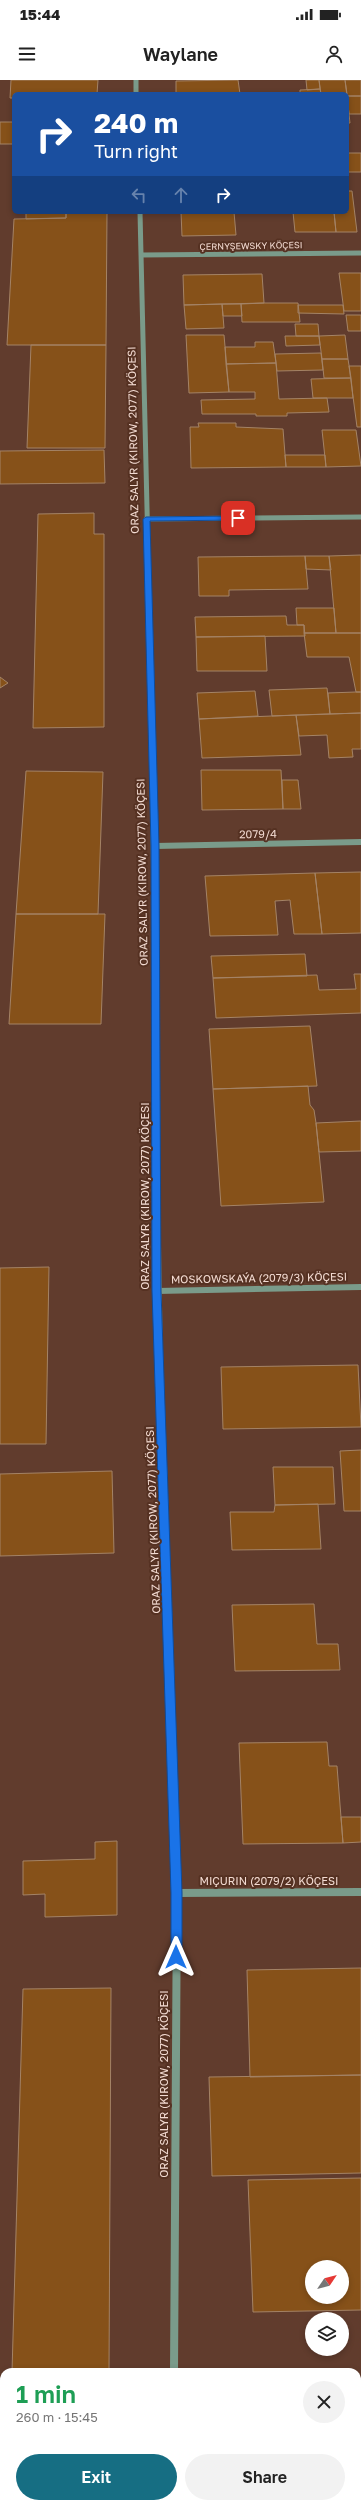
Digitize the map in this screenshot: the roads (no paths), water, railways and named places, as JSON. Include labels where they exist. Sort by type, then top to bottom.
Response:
[{"type":"street","points":[[136,80],[136,92]]},
{"type":"street","name":"ORAZ SALYR (KIROW, 2077) KÖÇESI","points":[[140,214],[146,519],[155,846],[157,1291],[177,1893],[174,2368]]},
{"type":"street","name":"ÇERNYŞEWSKY KÖÇESI","points":[[141,255],[361,253]]},
{"type":"street","points":[[146,519],[361,517]]},
{"type":"street","name":"2079/4","points":[[155,846],[361,842]]},
{"type":"street","name":"MOSKOWSKAÝA (2079/3) KÖÇESI","points":[[157,1291],[361,1287]]},
{"type":"street","name":"MIÇURIN (2079/2) KÖÇESI","points":[[177,1893],[361,1892]]}]
